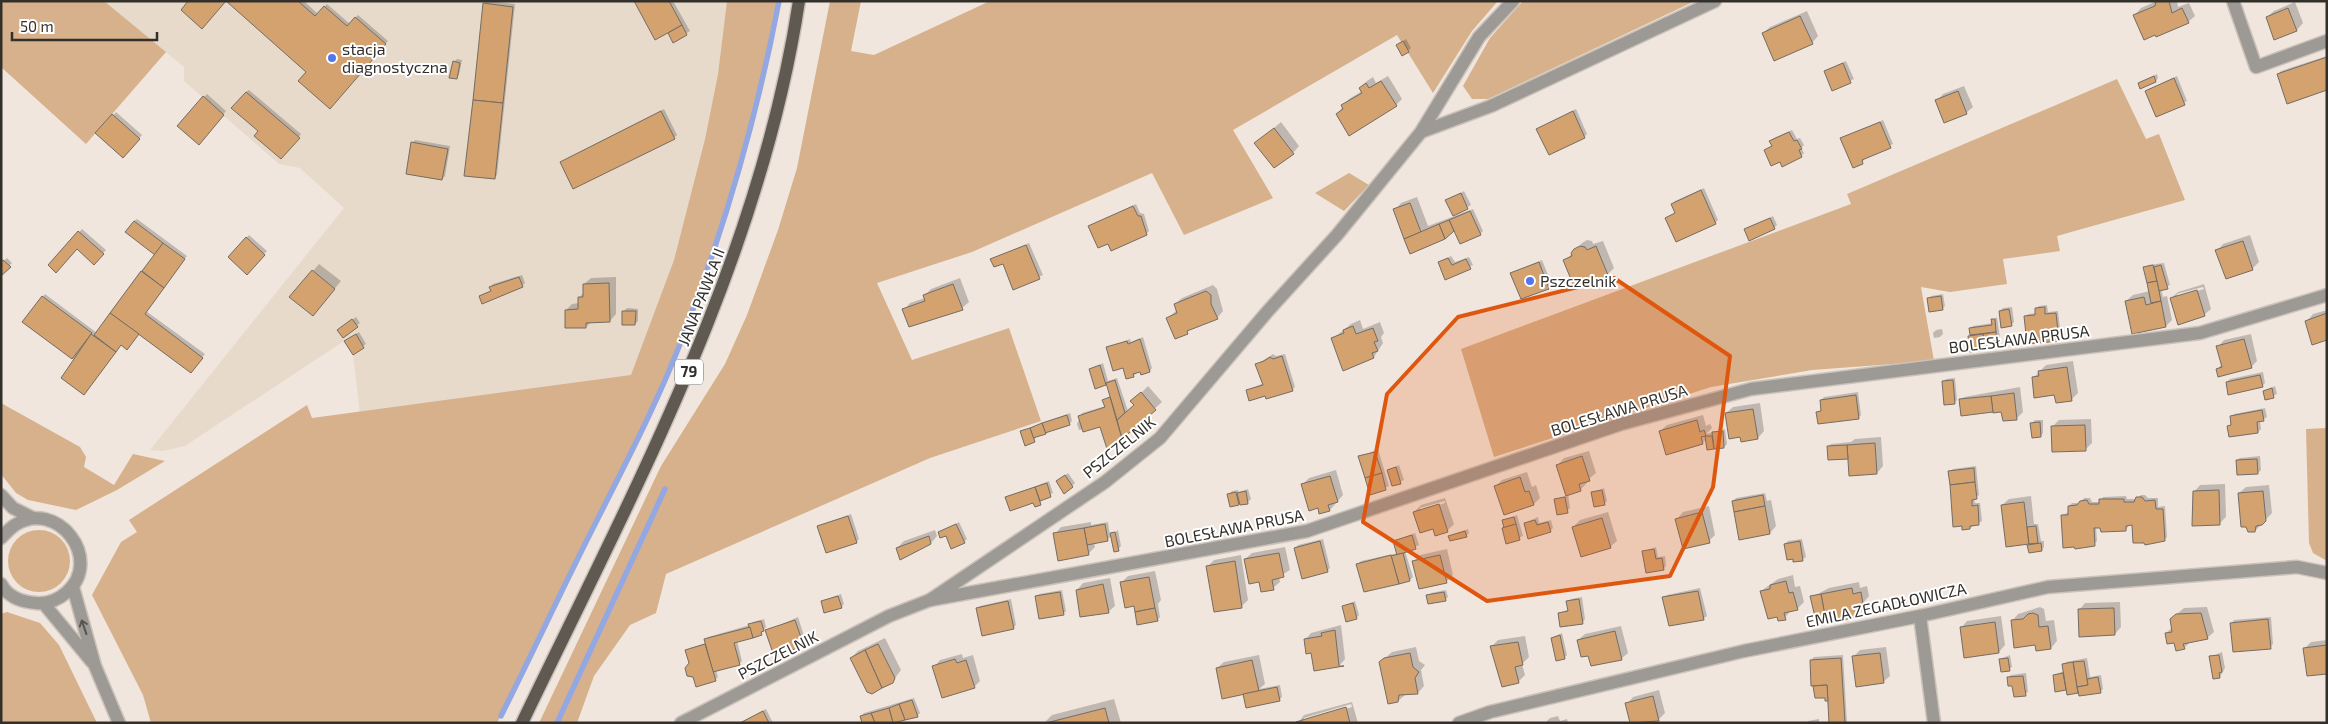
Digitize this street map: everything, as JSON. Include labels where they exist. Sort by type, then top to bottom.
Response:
[{"type":"main road","name":"JANA PAWŁA II","points":[[522,723],[660,436],[716,306],[738,245],[763,163],[784,81],[799,1]]},
{"type":"street","name":"PSZCZELNIK","points":[[681,723],[889,616],[930,600],[1105,482],[1160,438],[1267,312],[1337,235],[1420,132],[1479,37],[1513,1]]},
{"type":"street","points":[[1420,132],[1491,106],[1715,1]]},
{"type":"street","points":[[2233,1],[2256,67],[2327,41]]},
{"type":"street","name":"BOLESŁAWA PRUSA","points":[[930,600],[1307,531],[1621,424],[1751,388],[2200,333],[2327,296]]},
{"type":"street","points":[[1,495],[13,508],[33,518],[49,520],[64,527],[74,538],[80,553],[80,571],[72,587],[60,598],[44,604],[26,603],[6,597],[1,584]]},
{"type":"street","points":[[1,538],[15,525],[33,518]]},
{"type":"street","name":"EMILA ZEGADŁOWICZA","points":[[1458,723],[1500,710],[1744,651],[1920,616],[2038,589],[2076,583],[2297,567],[2327,573]]},
{"type":"street","points":[[72,587],[95,666],[119,723]]},
{"type":"street","points":[[44,604],[95,666]]},
{"type":"street","points":[[1920,616],[1934,723]]},
{"type":"highlighted area","points":[[1614,278],[1730,356],[1713,487],[1670,576],[1487,601],[1363,522],[1387,394],[1458,317]]},
{"type":"shaded area","points":[[1,1],[104,1],[166,52],[86,144],[1,67]]},
{"type":"shaded area","points":[[104,1],[727,1],[718,74],[705,139],[674,260],[632,376],[360,413],[353,355],[344,341],[185,446],[163,451],[150,450],[344,208],[300,168],[279,164],[184,81],[184,67]]},
{"type":"shaded area","points":[[727,1],[780,1],[757,102],[741,161],[682,340],[628,456],[497,723],[151,723],[143,695],[92,595],[121,542],[137,532],[129,520],[307,405],[312,418],[631,375],[674,260],[705,139],[718,74]]},
{"type":"shaded area","points":[[830,1],[861,1],[851,51],[874,55],[990,1],[1498,1],[1472,31],[1433,93],[1397,35],[1233,130],[1273,198],[1184,235],[1152,173],[972,252],[877,283],[912,360],[1009,328],[1041,421],[930,458],[666,574],[656,613],[630,625],[594,676],[577,723],[539,723],[661,466],[725,364],[747,315],[778,230],[797,168]]},
{"type":"shaded area","points":[[1523,1],[1695,1],[1488,99],[1472,99],[1463,86],[1490,38]]},
{"type":"shaded area","points":[[2117,79],[2146,139],[2159,134],[2185,200],[2057,236],[2060,251],[2003,259],[2007,284],[1950,292],[1921,287],[1934,361],[1812,370],[1711,387],[1494,457],[1461,349],[1851,204],[1847,194]]},
{"type":"shaded area","points":[[1349,173],[1369,185],[1344,211],[1315,193]]},
{"type":"shaded area","points":[[1,403],[80,447],[86,457],[84,467],[114,485],[133,454],[165,461],[117,490],[76,510],[28,500],[16,493],[1,474]]},
{"type":"shaded area","points":[[2327,428],[2327,561],[2313,553],[2309,543],[2306,429]]},
{"type":"shaded area","points":[[39,530],[56,535],[61,539],[65,544],[70,561],[65,578],[61,583],[56,587],[39,592],[22,587],[17,583],[13,578],[8,561],[13,544],[17,539],[22,535]]},
{"type":"shaded area","points":[[7,612],[40,623],[59,645],[97,723],[1,723],[1,614]]},
{"type":"building","points":[[188,1],[226,1],[202,29],[181,10]]},
{"type":"building","name":"stacja diagnostyczna","points":[[226,1],[298,1],[315,16],[324,6],[347,26],[355,17],[386,44],[330,109],[298,81],[306,72]]},
{"type":"building","points":[[634,1],[669,1],[682,25],[655,40]]},
{"type":"building","points":[[2156,1],[2169,1],[2172,13],[2182,8],[2189,23],[2144,40],[2133,15],[2155,6]]},
{"type":"building","points":[[483,3],[513,7],[503,103],[473,100]]},
{"type":"building","points":[[2288,8],[2297,31],[2274,40],[2266,17]]},
{"type":"building","points":[[1800,16],[1813,44],[1774,61],[1762,33]]},
{"type":"building","points":[[682,25],[687,35],[673,43],[668,33]]},
{"type":"building","points":[[1403,41],[1409,52],[1402,56],[1396,45]]},
{"type":"building","points":[[2327,57],[2327,90],[2287,104],[2277,74]]},
{"type":"building","points":[[453,61],[460,63],[457,79],[449,78]]},
{"type":"building","points":[[1843,63],[1851,83],[1832,91],[1824,71]]},
{"type":"building","points":[[2154,76],[2156,82],[2140,89],[2138,83]]},
{"type":"building","points":[[2174,78],[2185,105],[2156,117],[2145,91]]},
{"type":"building","points":[[1381,81],[1397,106],[1349,136],[1336,114],[1343,109],[1341,105],[1362,93],[1359,88],[1366,83],[1369,88]]},
{"type":"building","points":[[1958,91],[1967,114],[1944,123],[1935,100]]},
{"type":"building","points":[[246,92],[300,138],[281,159],[254,136],[258,131],[231,108]]},
{"type":"building","points":[[203,96],[224,115],[199,145],[177,126]]},
{"type":"building","points":[[473,100],[503,103],[495,179],[464,176]]},
{"type":"building","points":[[661,111],[675,139],[573,189],[560,162]]},
{"type":"building","points":[[1573,111],[1585,138],[1549,155],[1536,129]]},
{"type":"building","points":[[112,114],[140,139],[123,158],[95,133]]},
{"type":"building","points":[[1880,122],[1891,148],[1862,160],[1863,164],[1853,168],[1840,138]]},
{"type":"building","points":[[1274,128],[1294,154],[1274,168],[1254,143]]},
{"type":"building","points":[[1789,132],[1802,149],[1799,150],[1802,157],[1782,167],[1780,162],[1771,166],[1764,150],[1772,146],[1769,141]]},
{"type":"building","points":[[411,142],[448,149],[442,180],[406,174]]},
{"type":"building","points":[[1701,190],[1716,224],[1676,242],[1665,218],[1675,213],[1671,204]]},
{"type":"building","points":[[1461,193],[1468,209],[1453,216],[1445,200]]},
{"type":"building","points":[[1410,203],[1421,232],[1404,239],[1393,209]]},
{"type":"building","points":[[1133,206],[1138,216],[1141,216],[1147,235],[1111,251],[1108,244],[1098,248],[1088,226]]},
{"type":"building","points":[[1470,211],[1481,235],[1460,244],[1449,220]]},
{"type":"building","points":[[1770,218],[1775,229],[1749,241],[1744,229]]},
{"type":"building","points":[[1449,220],[1454,231],[1445,239],[1439,224]]},
{"type":"building","points":[[134,221],[163,243],[155,255],[125,232]]},
{"type":"building","points":[[1439,224],[1445,239],[1410,254],[1404,239]]},
{"type":"building","points":[[78,231],[104,254],[94,265],[77,249],[56,273],[48,265]]},
{"type":"building","points":[[246,237],[265,255],[247,275],[228,257]]},
{"type":"building","points":[[2243,241],[2253,270],[2226,279],[2215,250]]},
{"type":"building","points":[[163,243],[185,259],[164,288],[142,271]]},
{"type":"building","points":[[1026,245],[1040,279],[1013,290],[1003,264],[994,267],[990,259]]},
{"type":"building","points":[[1580,246],[1585,247],[1587,250],[1596,246],[1608,275],[1575,289],[1563,260],[1572,256],[1571,253],[1574,249]]},
{"type":"building","points":[[1448,258],[1452,265],[1466,259],[1471,269],[1445,280],[1438,262]]},
{"type":"building","points":[[3,260],[11,267],[1,276],[1,261]]},
{"type":"building","name":"Pszczelnik","points":[[1539,262],[1549,289],[1521,299],[1510,273]]},
{"type":"building","points":[[2153,265],[2157,281],[2147,283],[2143,267]]},
{"type":"building","points":[[2161,265],[2168,289],[2159,291],[2154,267]]},
{"type":"building","points":[[312,270],[335,289],[313,316],[289,297]]},
{"type":"building","points":[[141,271],[164,288],[145,314],[203,358],[191,373],[110,313]]},
{"type":"building","points":[[519,277],[523,287],[482,304],[479,296],[491,291],[489,287]]},
{"type":"building","points":[[2157,281],[2161,301],[2151,303],[2147,283]]},
{"type":"building","points":[[609,283],[610,322],[586,323],[586,328],[565,328],[565,310],[578,309],[578,297],[583,297],[583,284]]},
{"type":"building","points":[[953,284],[963,310],[909,327],[902,309],[925,301],[923,295]]},
{"type":"building","points":[[2197,290],[2205,316],[2178,325],[2170,298]]},
{"type":"building","points":[[1206,291],[1211,295],[1211,304],[1218,319],[1187,331],[1188,334],[1175,339],[1166,318],[1177,313],[1174,304]]},
{"type":"building","points":[[42,296],[92,333],[72,359],[22,322]]},
{"type":"building","points":[[1941,296],[1943,310],[1929,312],[1927,298]]},
{"type":"building","points":[[2144,297],[2146,305],[2161,301],[2166,327],[2132,334],[2125,301]]},
{"type":"building","points":[[2045,307],[2045,314],[2056,313],[2059,341],[2027,344],[2024,316],[2035,315],[2035,308]]},
{"type":"building","points":[[2009,309],[2012,326],[2001,328],[1999,311]]},
{"type":"building","points":[[622,311],[636,311],[635,325],[622,325]]},
{"type":"building","points":[[110,313],[139,334],[127,350],[121,345],[116,352],[94,335]]},
{"type":"building","points":[[2327,313],[2327,340],[2312,345],[2305,321]]},
{"type":"building","points":[[352,319],[358,327],[343,338],[337,330]]},
{"type":"building","points":[[1991,319],[1995,319],[1996,332],[1970,335],[1969,328],[1992,325]]},
{"type":"building","points":[[1353,326],[1356,334],[1373,328],[1378,341],[1374,342],[1378,351],[1372,353],[1374,358],[1343,371],[1331,338],[1344,333],[1343,330]]},
{"type":"building","points":[[1996,332],[1997,342],[1984,344],[1983,334]]},
{"type":"building","points":[[91,334],[116,352],[84,395],[61,378]]},
{"type":"building","points":[[356,334],[364,348],[353,355],[344,341]]},
{"type":"building","points":[[1983,334],[1985,350],[1970,352],[1968,336]]},
{"type":"building","points":[[1140,339],[1150,372],[1141,375],[1140,372],[1133,374],[1134,377],[1126,379],[1123,368],[1113,371],[1106,347],[1127,341],[1128,344]]},
{"type":"building","points":[[2244,339],[2252,368],[2218,377],[2216,369],[2222,367],[2216,346]]},
{"type":"building","points":[[1282,356],[1293,391],[1266,399],[1265,396],[1249,401],[1246,390],[1263,385],[1255,364],[1270,357],[1273,359]]},
{"type":"building","points":[[1100,365],[1106,385],[1095,389],[1089,369]]},
{"type":"building","points":[[2067,367],[2072,401],[2056,403],[2054,395],[2034,398],[2032,377],[2039,376],[2038,371]]},
{"type":"building","points":[[2260,375],[2263,387],[2228,395],[2226,382]]},
{"type":"building","points":[[1115,380],[1125,413],[1117,420],[1106,383]]},
{"type":"building","points":[[1953,380],[1955,404],[1944,405],[1942,381]]},
{"type":"building","points":[[2272,388],[2274,398],[2265,400],[2263,391]]},
{"type":"building","points":[[1141,392],[1156,410],[1122,439],[1117,420],[1134,405],[1130,401]]},
{"type":"building","points":[[2014,393],[2017,420],[2003,421],[2001,412],[1993,413],[1991,396]]},
{"type":"building","points":[[1856,395],[1859,419],[1818,424],[1816,412],[1821,411],[1820,400]]},
{"type":"building","points":[[1991,396],[1993,412],[1961,416],[1959,399]]},
{"type":"building","points":[[1110,397],[1122,439],[1108,452],[1100,427],[1083,432],[1078,416],[1105,407],[1102,400]]},
{"type":"building","points":[[1753,409],[1758,439],[1741,442],[1740,437],[1729,439],[1725,413]]},
{"type":"building","points":[[2262,410],[2264,421],[2257,422],[2258,433],[2229,437],[2227,426],[2231,425],[2230,416]]},
{"type":"building","points":[[1067,415],[1070,425],[1045,433],[1042,423]]},
{"type":"building","points":[[1697,420],[1700,432],[1704,430],[1706,436],[1701,437],[1703,444],[1666,455],[1659,431]]},
{"type":"building","points":[[2040,422],[2041,437],[2032,438],[2030,423]]},
{"type":"building","points":[[1042,423],[1046,434],[1033,438],[1030,428]]},
{"type":"building","points":[[2085,425],[2086,451],[2052,452],[2051,426]]},
{"type":"building","points":[[1030,428],[1035,442],[1025,446],[1020,431]]},
{"type":"building","points":[[1723,431],[1724,448],[1714,449],[1712,432]]},
{"type":"building","points":[[1705,436],[1712,436],[1714,449],[1707,450]]},
{"type":"building","points":[[1875,443],[1877,474],[1849,476],[1847,445]]},
{"type":"building","points":[[1847,445],[1848,459],[1828,460],[1827,446]]},
{"type":"building","points":[[1375,452],[1382,473],[1365,478],[1358,456]]},
{"type":"building","points":[[1582,456],[1590,481],[1579,484],[1581,491],[1566,496],[1556,465]]},
{"type":"building","points":[[2257,459],[2258,474],[2237,475],[2236,460]]},
{"type":"building","points":[[1396,467],[1401,484],[1392,486],[1387,470]]},
{"type":"building","points":[[1974,468],[1975,482],[1950,485],[1948,471]]},
{"type":"building","points":[[1382,473],[1386,490],[1370,495],[1365,478]]},
{"type":"building","points":[[1065,475],[1073,487],[1064,494],[1056,481]]},
{"type":"building","points":[[1330,476],[1338,502],[1328,505],[1330,511],[1319,514],[1318,508],[1309,511],[1301,484]]},
{"type":"building","points":[[1520,477],[1525,492],[1529,491],[1534,505],[1504,515],[1494,486]]},
{"type":"building","points":[[1975,482],[1977,499],[1972,500],[1972,506],[1978,505],[1979,525],[1970,526],[1970,529],[1962,530],[1962,526],[1953,527],[1950,485]]},
{"type":"building","points":[[1047,483],[1051,497],[1040,501],[1035,487]]},
{"type":"building","points":[[1035,487],[1041,505],[1035,507],[1033,503],[1010,511],[1005,497]]},
{"type":"building","points":[[1602,490],[1605,505],[1594,507],[1591,492]]},
{"type":"building","points":[[2219,490],[2220,525],[2192,526],[2193,491]]},
{"type":"building","points":[[1246,491],[1248,504],[1240,505],[1237,493]]},
{"type":"building","points":[[2263,491],[2266,521],[2262,525],[2256,526],[2255,532],[2248,532],[2246,527],[2241,527],[2238,493]]},
{"type":"building","points":[[1236,492],[1239,505],[1230,507],[1227,494]]},
{"type":"building","points":[[1763,495],[1765,506],[1734,512],[1732,501]]},
{"type":"building","points":[[1565,497],[1568,513],[1557,515],[1554,499]]},
{"type":"building","points":[[2136,497],[2142,497],[2145,501],[2155,500],[2156,509],[2163,509],[2165,541],[2145,545],[2144,543],[2133,543],[2132,525],[2126,526],[2126,531],[2101,532],[2100,528],[2094,528],[2095,546],[2075,549],[2074,547],[2063,548],[2061,515],[2068,515],[2068,506],[2077,505],[2080,501],[2087,500],[2089,504],[2099,504],[2099,499],[2124,499],[2124,502],[2134,502]]},
{"type":"building","points":[[2024,502],[2029,544],[2006,547],[2001,505]]},
{"type":"building","points":[[1439,504],[1448,532],[1435,536],[1433,529],[1420,533],[1413,512]]},
{"type":"building","points":[[1765,506],[1770,534],[1739,540],[1734,512]]},
{"type":"building","points":[[1702,512],[1710,543],[1683,549],[1675,519]]},
{"type":"building","points":[[848,516],[857,543],[826,553],[817,526]]},
{"type":"building","points":[[1514,517],[1516,524],[1504,528],[1502,520]]},
{"type":"building","points":[[1602,518],[1611,548],[1581,557],[1572,527]]},
{"type":"building","points":[[1535,520],[1537,525],[1548,522],[1551,532],[1528,539],[1524,523]]},
{"type":"building","points":[[956,524],[965,543],[951,549],[946,536],[940,538],[938,532]]},
{"type":"building","points":[[1105,524],[1108,541],[1087,545],[1084,528]]},
{"type":"building","points":[[1516,524],[1520,540],[1506,544],[1502,528]]},
{"type":"building","points":[[2036,526],[2038,543],[2029,544],[2027,527]]},
{"type":"building","points":[[1084,528],[1089,555],[1058,561],[1053,533]]},
{"type":"building","points":[[1465,531],[1467,537],[1450,541],[1448,536]]},
{"type":"building","points":[[1115,532],[1119,551],[1114,552],[1110,533]]},
{"type":"building","points":[[1412,535],[1416,549],[1397,555],[1393,541]]},
{"type":"building","points":[[929,536],[931,544],[900,560],[896,548]]},
{"type":"building","points":[[1320,541],[1328,572],[1302,579],[1294,548]]},
{"type":"building","points":[[1800,541],[1803,561],[1793,562],[1793,559],[1787,560],[1784,544]]},
{"type":"building","points":[[2041,543],[2042,551],[2029,553],[2027,545]]},
{"type":"building","points":[[1654,549],[1656,559],[1662,558],[1664,570],[1646,573],[1642,551]]},
{"type":"building","points":[[1279,553],[1284,577],[1272,580],[1274,590],[1261,592],[1259,582],[1249,584],[1244,559]]},
{"type":"building","points":[[1403,553],[1410,581],[1399,584],[1391,556]]},
{"type":"building","points":[[1391,555],[1399,584],[1364,592],[1356,564]]},
{"type":"building","points":[[1440,555],[1447,583],[1419,589],[1412,561]]},
{"type":"building","points":[[1235,561],[1242,608],[1214,612],[1206,566]]},
{"type":"building","points":[[1149,577],[1155,608],[1135,612],[1134,606],[1125,608],[1120,582]]},
{"type":"building","points":[[1786,581],[1789,593],[1793,592],[1798,610],[1784,613],[1786,620],[1778,621],[1777,617],[1768,619],[1760,591],[1770,589],[1770,585]]},
{"type":"building","points":[[1103,584],[1109,613],[1080,617],[1076,590]]},
{"type":"building","points":[[1852,588],[1853,594],[1861,592],[1863,604],[1856,605],[1858,617],[1826,623],[1821,594]]},
{"type":"building","points":[[1698,591],[1704,620],[1669,626],[1662,597]]},
{"type":"building","points":[[1060,592],[1064,615],[1039,619],[1035,596]]},
{"type":"building","points":[[1444,592],[1446,601],[1428,604],[1426,595]]},
{"type":"building","points":[[1821,594],[1825,615],[1815,617],[1810,596]]},
{"type":"building","points":[[838,596],[842,608],[824,613],[821,601]]},
{"type":"building","points":[[1579,599],[1583,624],[1560,627],[1558,613],[1568,611],[1566,601]]},
{"type":"building","points":[[1008,601],[1014,629],[982,636],[976,608]]},
{"type":"building","points":[[1353,603],[1357,619],[1346,622],[1342,606]]},
{"type":"building","points":[[1155,608],[1158,621],[1137,625],[1135,612]]},
{"type":"building","points":[[2114,608],[2115,635],[2079,637],[2078,609]]},
{"type":"building","points":[[2201,613],[2208,639],[2183,644],[2185,649],[2176,651],[2174,643],[2167,644],[2165,633],[2172,632],[2170,619],[2176,614]]},
{"type":"building","points":[[2028,614],[2038,615],[2039,627],[2048,626],[2051,649],[2036,651],[2035,645],[2014,648],[2011,620],[2023,619]]},
{"type":"building","points":[[2268,619],[2271,649],[2233,652],[2230,623]]},
{"type":"building","points":[[795,620],[804,646],[774,656],[765,630]]},
{"type":"building","points":[[761,621],[764,631],[761,632],[762,635],[753,638],[748,624]]},
{"type":"building","points":[[1995,622],[1999,653],[1964,658],[1960,627]]},
{"type":"building","points":[[750,627],[753,638],[734,643],[740,665],[713,672],[704,639]]},
{"type":"building","points":[[1335,630],[1339,666],[1344,666],[1314,671],[1311,653],[1306,654],[1304,639],[1322,636],[1321,633]]},
{"type":"building","points":[[1615,631],[1622,660],[1591,666],[1588,656],[1581,657],[1577,640]]},
{"type":"building","points":[[1560,635],[1565,659],[1556,661],[1551,638]]},
{"type":"building","points":[[1518,642],[1523,665],[1515,667],[1519,683],[1502,687],[1490,646]]},
{"type":"building","points":[[705,644],[716,681],[696,687],[693,677],[687,676],[685,668],[689,663],[685,650]]},
{"type":"building","points":[[878,644],[895,678],[893,683],[882,688],[865,650]]},
{"type":"building","points":[[2327,645],[2327,674],[2307,676],[2303,648]]},
{"type":"building","points":[[865,650],[882,688],[872,694],[867,692],[850,658]]},
{"type":"building","points":[[1410,653],[1413,667],[1419,672],[1415,678],[1418,694],[1399,695],[1398,702],[1388,704],[1379,662],[1384,658]]},
{"type":"building","points":[[1880,653],[1884,683],[1856,687],[1852,656]]},
{"type":"building","points":[[2219,655],[2222,672],[2219,673],[2220,678],[2213,679],[2209,656]]},
{"type":"building","points":[[1841,658],[1845,723],[1829,723],[1827,685],[1811,686],[1810,660]]},
{"type":"building","points":[[2008,658],[2010,671],[2001,672],[1999,659]]},
{"type":"building","points":[[955,659],[957,663],[966,660],[975,688],[942,698],[932,666]]},
{"type":"building","points":[[1252,660],[1259,691],[1222,699],[1216,668]]},
{"type":"building","points":[[2084,661],[2088,685],[2077,687],[2073,662]]},
{"type":"building","points":[[2073,662],[2078,693],[2067,695],[2062,664]]},
{"type":"building","points":[[2063,673],[2066,690],[2055,692],[2053,675]]},
{"type":"building","points":[[2023,676],[2026,696],[2014,697],[2012,686],[2008,686],[2007,677]]},
{"type":"building","points":[[2098,677],[2101,693],[2079,696],[2077,687],[2088,685],[2087,679]]},
{"type":"building","points":[[1827,685],[1828,701],[1825,701],[1825,698],[1815,698],[1813,686]]},
{"type":"building","points":[[1277,687],[1280,701],[1246,708],[1243,694]]},
{"type":"building","points":[[1653,696],[1659,721],[1630,723],[1625,703]]},
{"type":"building","points":[[912,700],[918,717],[905,720],[899,704]]},
{"type":"building","points":[[899,704],[905,720],[893,723],[889,708]]},
{"type":"building","points":[[1346,707],[1350,723],[1296,722],[1309,718]]},
{"type":"building","points":[[889,708],[893,723],[875,723],[871,713]]},
{"type":"building","points":[[1105,708],[1109,723],[1046,723]]},
{"type":"building","points":[[763,711],[769,723],[740,723]]},
{"type":"building","points":[[871,713],[875,723],[862,723],[860,716]]},
{"type":"waterway","points":[[501,716],[624,467],[682,339],[712,257],[738,173],[750,130],[779,1]]},
{"type":"waterway","points":[[557,723],[665,489]]},
{"type":"place","name":"stacja diagnostyczna","points":[[332,58]]},
{"type":"place","name":"Pszczelnik","points":[[1530,281]]}]
